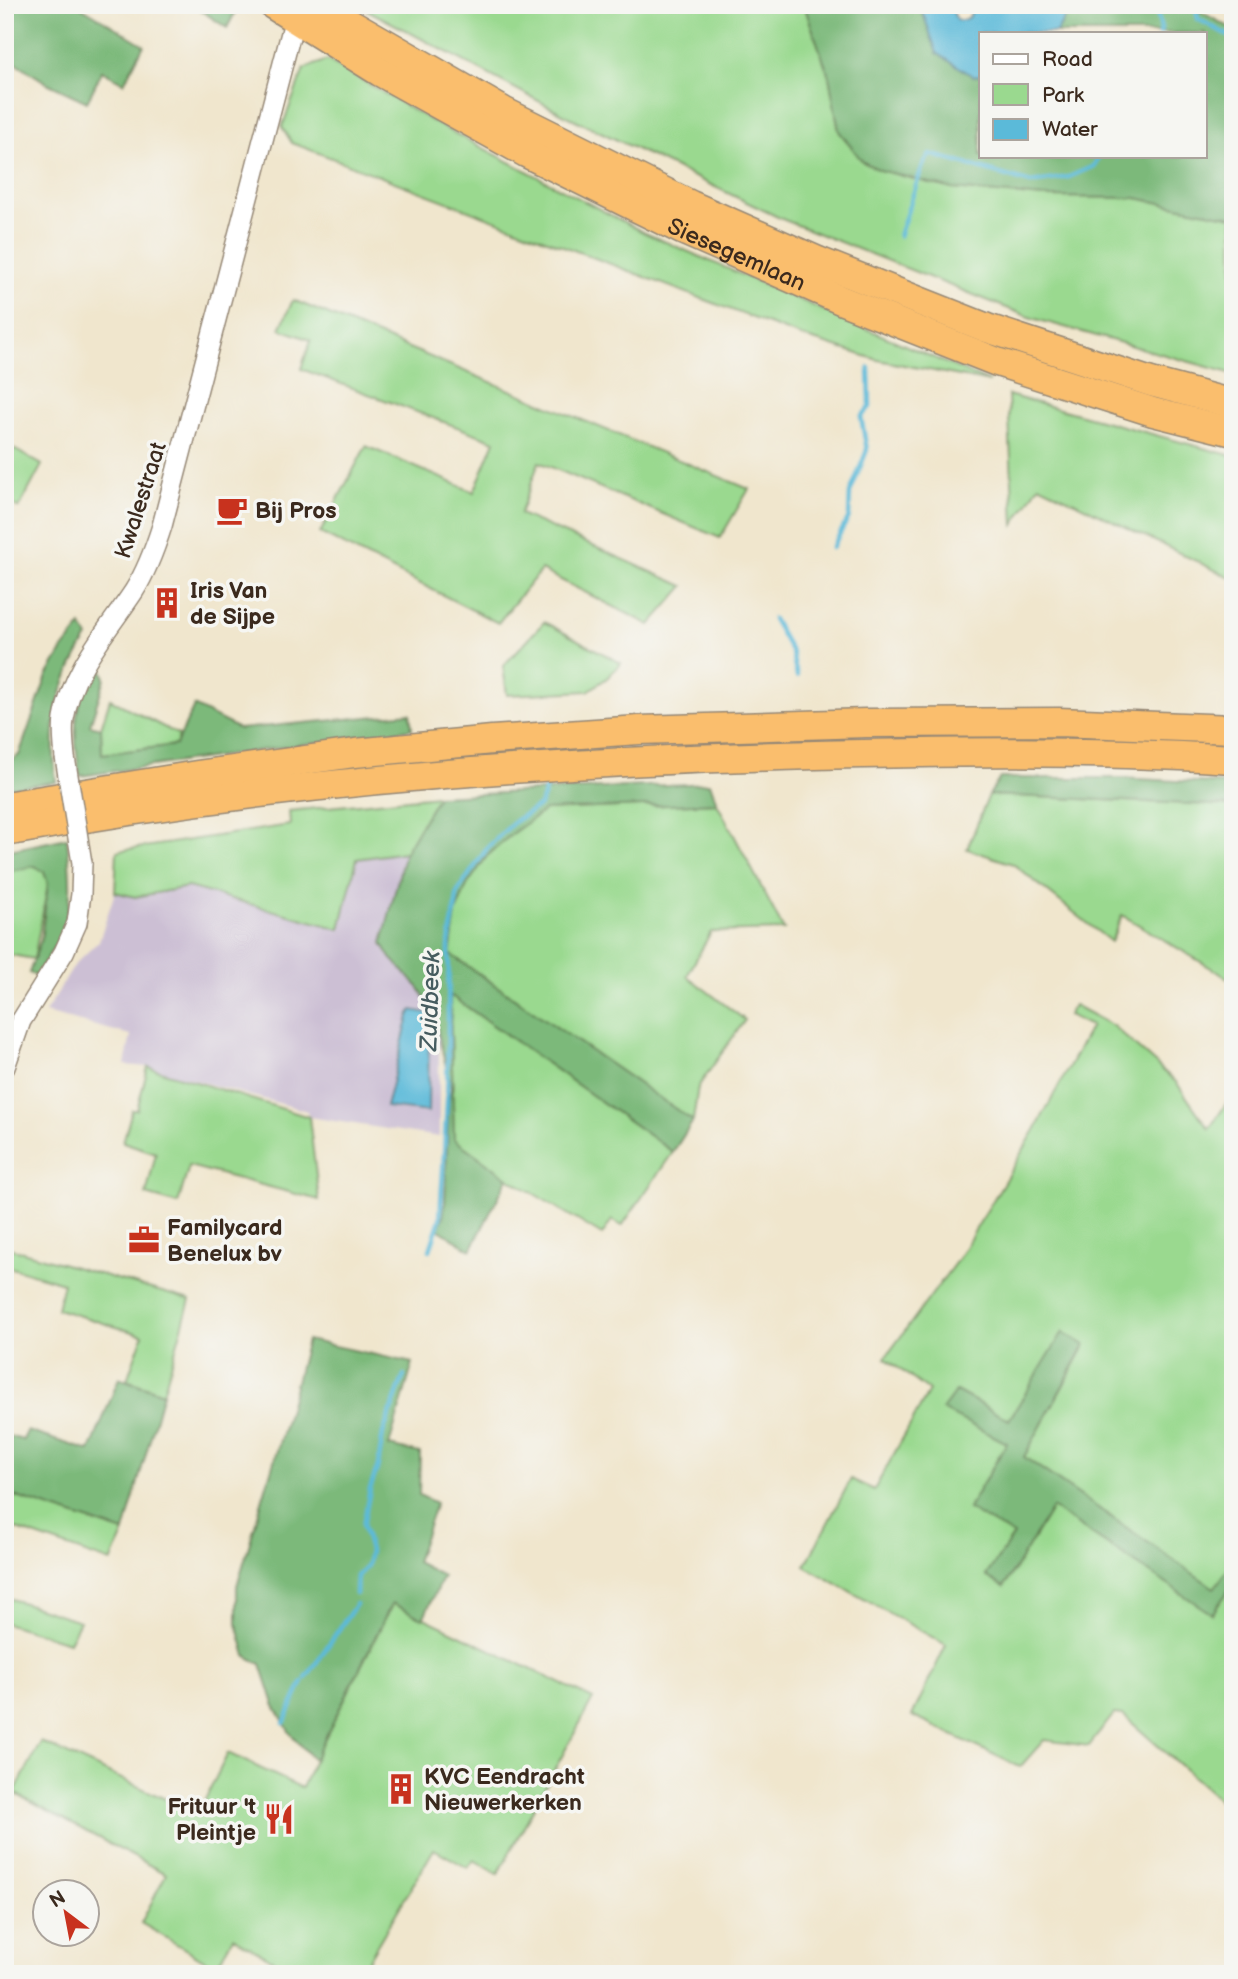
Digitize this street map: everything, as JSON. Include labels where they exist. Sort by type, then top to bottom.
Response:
[{"type":"highway","name":"Siesegemlaan","points":[[296,9],[390,62],[538,159],[682,230],[843,301],[997,362],[1153,412],[1233,432]]},
{"type":"highway","name":"Siesegemlaan","points":[[390,62],[503,111],[691,205],[902,296],[987,328],[1151,382],[1233,404]]},
{"type":"highway","points":[[5,806],[355,753],[639,730],[866,723],[1031,722],[1233,729]]},
{"type":"highway","points":[[5,832],[197,801],[362,780],[642,760],[870,753],[1061,753],[1233,759]]},
{"type":"street","name":"Kwalestraat","points":[[5,1067],[21,1021],[64,952],[77,923],[82,863],[65,757],[64,720],[74,683],[97,642],[135,589],[162,526],[296,9]]},
{"type":"shaded area","points":[[405,852],[382,943],[419,988],[433,1012],[439,1036],[439,1137],[309,1117],[307,1111],[148,1067],[125,1065],[131,1035],[45,1013],[76,963],[99,941],[115,892],[135,897],[188,887],[340,928],[357,859]]},
{"type":"green space","points":[[5,5],[78,5],[144,45],[124,83],[102,71],[87,102],[47,83],[5,56]]},
{"type":"green space","points":[[193,5],[234,5],[238,7],[227,28]]},
{"type":"green space","points":[[358,5],[804,5],[829,76],[839,131],[863,162],[880,170],[952,189],[1044,197],[1136,198],[1233,217],[1233,374],[1032,318],[782,219],[565,115]]},
{"type":"green space","points":[[804,5],[920,5],[922,13],[973,76],[979,75],[979,158],[1206,158],[1206,32],[1057,32],[1070,5],[1188,5],[1233,29],[1233,217],[1136,198],[1044,197],[952,189],[880,170],[863,162],[839,131],[829,76]]},
{"type":"green space","points":[[327,60],[439,125],[645,233],[990,382],[878,360],[800,336],[292,143],[282,127],[304,69]]},
{"type":"green space","points":[[293,300],[749,489],[720,538],[539,462],[520,514],[684,586],[650,625],[541,570],[498,623],[320,533],[366,446],[474,492],[495,441],[301,369],[311,340],[280,329]]},
{"type":"green space","points":[[1008,395],[1233,456],[1233,579],[1039,485],[1014,525]]},
{"type":"green space","points":[[5,444],[42,465],[19,508],[5,500]]},
{"type":"green space","points":[[544,622],[621,663],[607,678],[588,691],[507,695],[503,666]]},
{"type":"green space","points":[[81,626],[88,637],[69,673],[57,706],[54,741],[56,782],[5,788],[5,765],[19,755],[47,676]]},
{"type":"green space","points":[[99,659],[105,678],[90,725],[101,728],[102,754],[176,745],[194,706],[239,729],[410,713],[412,729],[80,776],[76,744],[79,702]]},
{"type":"green space","points":[[110,699],[179,735],[176,745],[102,754],[101,728]]},
{"type":"green space","points":[[1000,778],[1119,778],[1233,784],[1233,806],[989,795]]},
{"type":"green space","points":[[710,783],[717,803],[545,810],[487,856],[467,885],[456,912],[450,954],[693,1121],[673,1152],[450,995],[454,1139],[508,1178],[471,1250],[438,1229],[445,1202],[451,1088],[433,1012],[419,988],[391,958],[382,943],[405,852],[438,796]]},
{"type":"green space","points":[[989,795],[1233,806],[1233,981],[1122,915],[1111,942],[1013,864],[967,849]]},
{"type":"green space","points":[[438,796],[405,852],[357,859],[340,929],[188,887],[135,897],[115,892],[117,851],[290,825],[289,811]]},
{"type":"green space","points":[[717,803],[784,930],[711,932],[687,976],[745,1020],[698,1087],[693,1121],[450,954],[456,912],[467,885],[487,856],[545,810]]},
{"type":"green space","points":[[67,838],[70,889],[67,914],[59,938],[36,976],[29,973],[41,940],[48,884],[44,872],[35,866],[5,872],[5,851]]},
{"type":"green space","points":[[35,866],[44,872],[48,884],[34,959],[5,954],[5,872]]},
{"type":"green space","points":[[450,995],[673,1152],[622,1226],[612,1220],[602,1235],[508,1178],[454,1139]]},
{"type":"green space","points":[[1074,1005],[1113,1026],[1176,1082],[1209,1129],[1233,1094],[1233,1563],[1215,1589],[1024,1457],[1085,1346],[1064,1333],[1009,1420],[956,1391],[1007,1443],[968,1509],[1014,1535],[986,1576],[1004,1587],[1052,1508],[1212,1614],[1233,1584],[1233,1812],[1123,1715],[1114,1714],[1089,1746],[1044,1740],[1020,1767],[912,1716],[946,1645],[805,1566],[851,1479],[874,1490],[929,1391],[885,1358],[958,1259],[1035,1130],[1091,1026],[1068,1015]]},
{"type":"green space","points":[[148,1067],[309,1117],[319,1200],[189,1166],[178,1204],[146,1195],[156,1153],[123,1142],[132,1110],[137,1110]]},
{"type":"green space","points":[[5,1247],[190,1300],[163,1393],[127,1380],[143,1335],[57,1309],[63,1283],[5,1266]]},
{"type":"green space","points":[[1063,1332],[1085,1345],[1024,1457],[1214,1588],[1233,1563],[1233,1584],[1212,1614],[1052,1508],[1004,1587],[986,1576],[1014,1535],[968,1509],[1007,1443],[942,1410],[956,1391],[1009,1420]]},
{"type":"green space","points":[[307,1340],[413,1363],[389,1446],[420,1453],[419,1495],[436,1503],[416,1562],[443,1576],[423,1619],[392,1603],[314,1760],[290,1733],[274,1704],[261,1664],[246,1656],[237,1623],[237,1586]]},
{"type":"green space","points":[[119,1378],[163,1393],[124,1532],[5,1493],[5,1448],[8,1436],[23,1440],[27,1431],[90,1451]]},
{"type":"green space","points":[[5,1493],[124,1532],[111,1562],[5,1525]]},
{"type":"green space","points":[[5,1597],[80,1621],[69,1642],[5,1623]]},
{"type":"green space","points":[[393,1603],[593,1699],[498,1874],[474,1860],[468,1868],[434,1849],[360,1974],[298,1974],[233,1937],[216,1967],[141,1923],[166,1874],[14,1793],[41,1742],[198,1814],[228,1753],[302,1788]]},
{"type":"water","points":[[920,5],[960,5],[955,7],[953,12],[957,20],[964,20],[970,16],[971,11],[966,5],[1070,5],[1057,32],[979,32],[979,75],[973,76],[937,53]]},
{"type":"water","points":[[412,1010],[428,1013],[428,1112],[386,1107]]},
{"type":"waterway","name":"Zuidbeek","points":[[1156,5],[1160,32]]},
{"type":"waterway","points":[[1195,5],[1198,19],[1233,38]]},
{"type":"waterway","name":"Zuidbeek","points":[[899,236],[923,165],[930,154],[1031,183],[1069,177],[1094,166],[1098,158]]},
{"type":"waterway","name":"Zuidbeek","points":[[832,548],[849,517],[850,493],[867,450],[861,417],[870,407],[869,368]]},
{"type":"waterway","name":"Zuidbeek","points":[[773,619],[792,653],[797,676]]},
{"type":"waterway","name":"Zuidbeek","points":[[430,1250],[440,1219],[447,1102],[449,943],[458,891],[488,847],[515,821],[540,805],[546,788]]},
{"type":"waterway","name":"Zuidbeek","points":[[356,1594],[357,1576],[367,1566],[370,1551],[363,1525],[370,1489],[378,1466],[383,1433],[404,1375]]},
{"type":"waterway","name":"Zuidbeek","points":[[306,1678],[356,1604]]},
{"type":"waterway","name":"Zuidbeek","points":[[284,1723],[303,1682]]},
{"type":"place","name":"Bij Pros","points":[[232,510]]},
{"type":"place","name":"Iris Van de Sijpe","points":[[167,603]]},
{"type":"place","name":"Familycard Benelux bv","points":[[144,1240]]},
{"type":"place","name":"KVC Eendracht Nieuwerkerken","points":[[401,1789]]},
{"type":"place","name":"Frituur 't Pleintje","points":[[279,1819]]}]
